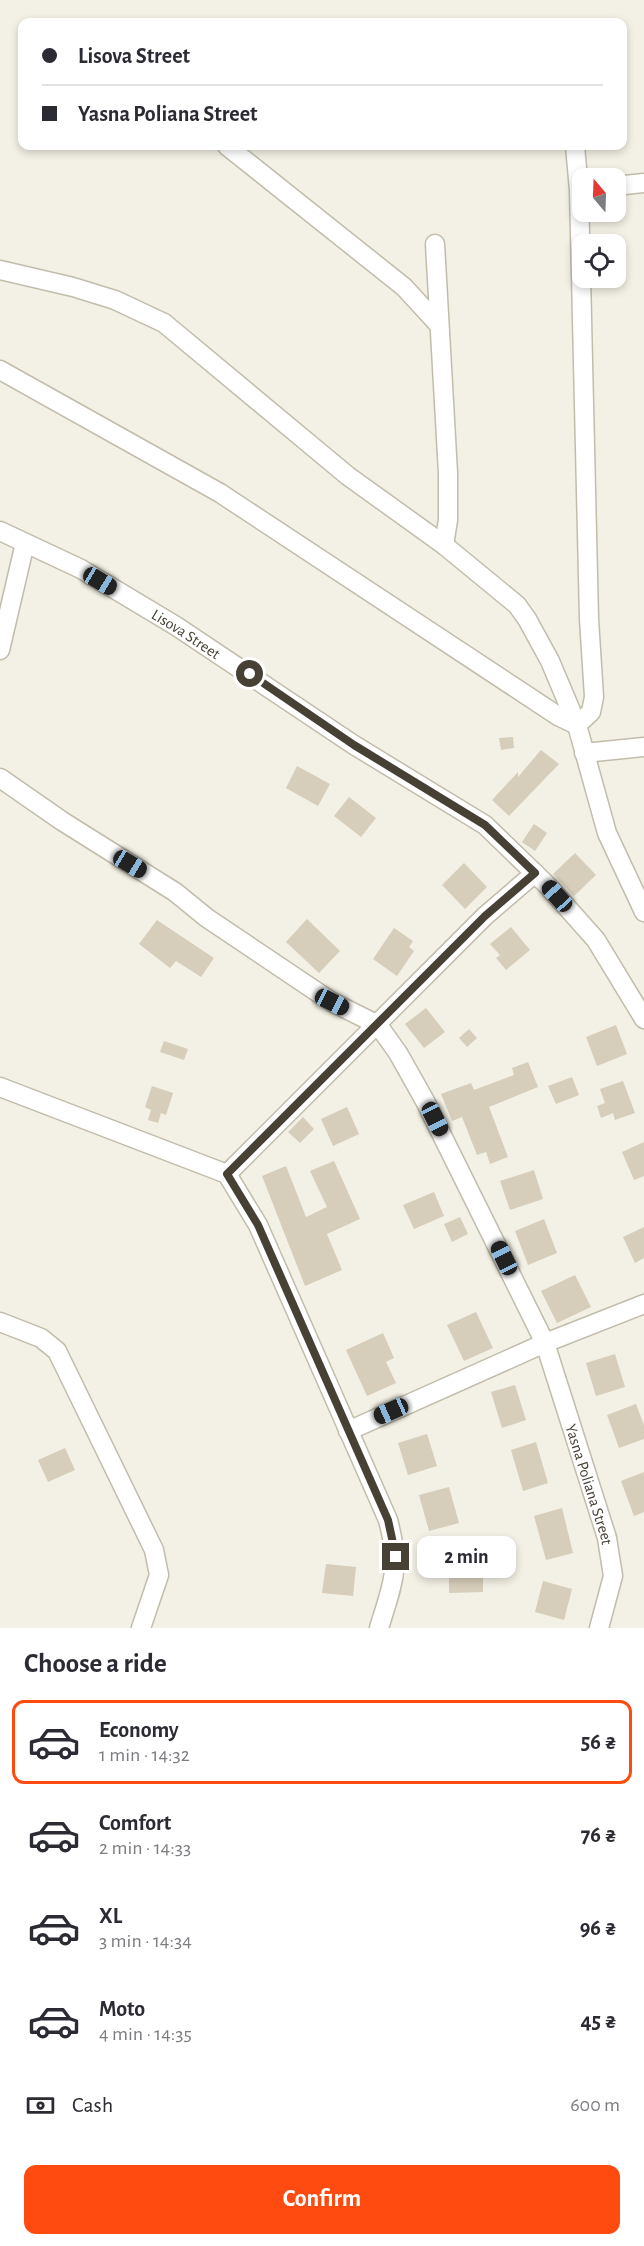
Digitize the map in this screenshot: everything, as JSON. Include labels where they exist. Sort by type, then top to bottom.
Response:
[{"type":"street","points":[[232,150],[404,287],[438,324]]},
{"type":"street","points":[[575,150],[578,168]]},
{"type":"street","points":[[626,185],[644,183]]},
{"type":"street","points":[[577,725],[591,712],[594,697],[589,619],[581,222]]},
{"type":"street","points":[[435,244],[448,473],[448,520],[444,545]]},
{"type":"street","points":[[0,270],[73,287],[115,300],[164,323],[348,476],[444,545],[504,593],[528,619],[550,661],[577,725],[607,833],[644,912]]},
{"type":"street","points":[[0,370],[220,493],[558,716],[577,725]]},
{"type":"street","name":"Lisova Street","points":[[0,531],[81,569],[176,626],[354,745],[485,825],[535,873],[596,940],[644,1019]]},
{"type":"street","points":[[0,650],[25,543]]},
{"type":"street","points":[[584,753],[644,747]]},
{"type":"street","points":[[0,778],[62,821],[175,892],[207,918],[332,1002],[378,1025]]},
{"type":"street","points":[[227,1174],[485,916],[535,873]]},
{"type":"street","name":"Yasna Poliana Street","points":[[378,1025],[398,1053],[425,1101],[545,1343],[607,1538],[613,1568],[612,1585],[599,1628]]},
{"type":"street","points":[[0,1087],[227,1174],[258,1225],[388,1520],[396,1557],[395,1573],[379,1628]]},
{"type":"street","points":[[348,1431],[545,1343],[644,1304]]},
{"type":"street","points":[[0,1322],[41,1338],[57,1352],[154,1550],[159,1575],[141,1628]]},
{"type":"building","points":[[513,737],[514,748],[501,750],[499,738]]},
{"type":"building","points":[[541,750],[559,764],[509,816],[492,800],[518,772],[518,777]]},
{"type":"building","points":[[297,766],[330,784],[318,806],[286,788]]},
{"type":"building","points":[[349,797],[376,818],[361,837],[334,816]]},
{"type":"building","points":[[534,824],[547,833],[535,851],[522,842]]},
{"type":"building","points":[[575,853],[596,875],[574,896],[553,874]]},
{"type":"building","points":[[464,863],[487,887],[465,909],[442,885]]},
{"type":"building","points":[[307,919],[340,951],[319,973],[286,942]]},
{"type":"building","points":[[157,920],[214,958],[201,977],[176,961],[170,968],[139,944]]},
{"type":"building","points":[[511,927],[530,950],[506,970],[496,958],[500,955],[490,944]]},
{"type":"building","points":[[394,928],[413,941],[409,947],[414,951],[397,976],[373,959]]},
{"type":"building","points":[[426,1008],[445,1032],[424,1048],[405,1024]]},
{"type":"building","points":[[616,1025],[627,1054],[597,1066],[586,1037]]},
{"type":"building","points":[[469,1029],[477,1038],[467,1047],[459,1038]]},
{"type":"building","points":[[164,1041],[188,1049],[184,1060],[160,1052]]},
{"type":"building","points":[[528,1062],[538,1087],[489,1107],[508,1157],[490,1164],[486,1152],[477,1155],[462,1117],[452,1121],[441,1094],[471,1083],[474,1090],[514,1075],[512,1068]]},
{"type":"building","points":[[572,1077],[579,1095],[556,1104],[548,1086]]},
{"type":"building","points":[[623,1081],[635,1113],[615,1120],[613,1113],[601,1118],[597,1106],[605,1103],[600,1089]]},
{"type":"building","points":[[152,1086],[173,1093],[166,1115],[161,1113],[158,1123],[148,1120],[151,1110],[145,1107]]},
{"type":"building","points":[[347,1107],[359,1134],[333,1146],[321,1119]]},
{"type":"building","points":[[303,1117],[314,1129],[300,1143],[288,1132]]},
{"type":"building","points":[[644,1142],[644,1176],[634,1180],[622,1152]]},
{"type":"building","points":[[334,1161],[360,1219],[327,1234],[342,1270],[305,1286],[262,1176],[286,1166],[306,1217],[327,1207],[310,1171]]},
{"type":"building","points":[[534,1170],[543,1199],[510,1210],[500,1181]]},
{"type":"building","points":[[434,1192],[444,1216],[414,1229],[403,1205]]},
{"type":"building","points":[[460,1217],[468,1234],[452,1242],[444,1224]]},
{"type":"building","points":[[544,1219],[557,1253],[528,1265],[515,1231]]},
{"type":"building","points":[[644,1227],[644,1258],[635,1263],[623,1237]]},
{"type":"building","points":[[575,1275],[591,1307],[557,1323],[541,1291]]},
{"type":"building","points":[[476,1312],[493,1348],[464,1361],[447,1325]]},
{"type":"building","points":[[383,1333],[394,1358],[386,1362],[396,1383],[367,1396],[346,1350]]},
{"type":"building","points":[[615,1354],[625,1387],[596,1396],[586,1363]]},
{"type":"building","points":[[515,1385],[526,1420],[502,1428],[491,1392]]},
{"type":"building","points":[[636,1404],[644,1425],[644,1439],[619,1448],[607,1415]]},
{"type":"building","points":[[427,1434],[437,1466],[408,1475],[398,1443]]},
{"type":"building","points":[[536,1442],[548,1483],[523,1491],[511,1450]]},
{"type":"building","points":[[65,1448],[75,1470],[48,1482],[38,1460]]},
{"type":"building","points":[[644,1472],[644,1512],[634,1516],[621,1481]]},
{"type":"building","points":[[449,1487],[459,1523],[429,1531],[419,1495]]},
{"type":"building","points":[[562,1508],[573,1553],[546,1560],[534,1516]]},
{"type":"building","points":[[449,1557],[483,1557],[483,1592],[449,1593]]},
{"type":"building","points":[[326,1564],[356,1567],[353,1596],[322,1593]]},
{"type":"building","points":[[543,1581],[572,1589],[564,1620],[535,1612]]},
{"type":"route","points":[[250,674],[354,745],[485,825],[535,873],[485,916],[227,1174],[245,1200],[258,1225],[388,1520],[396,1557]]}]
